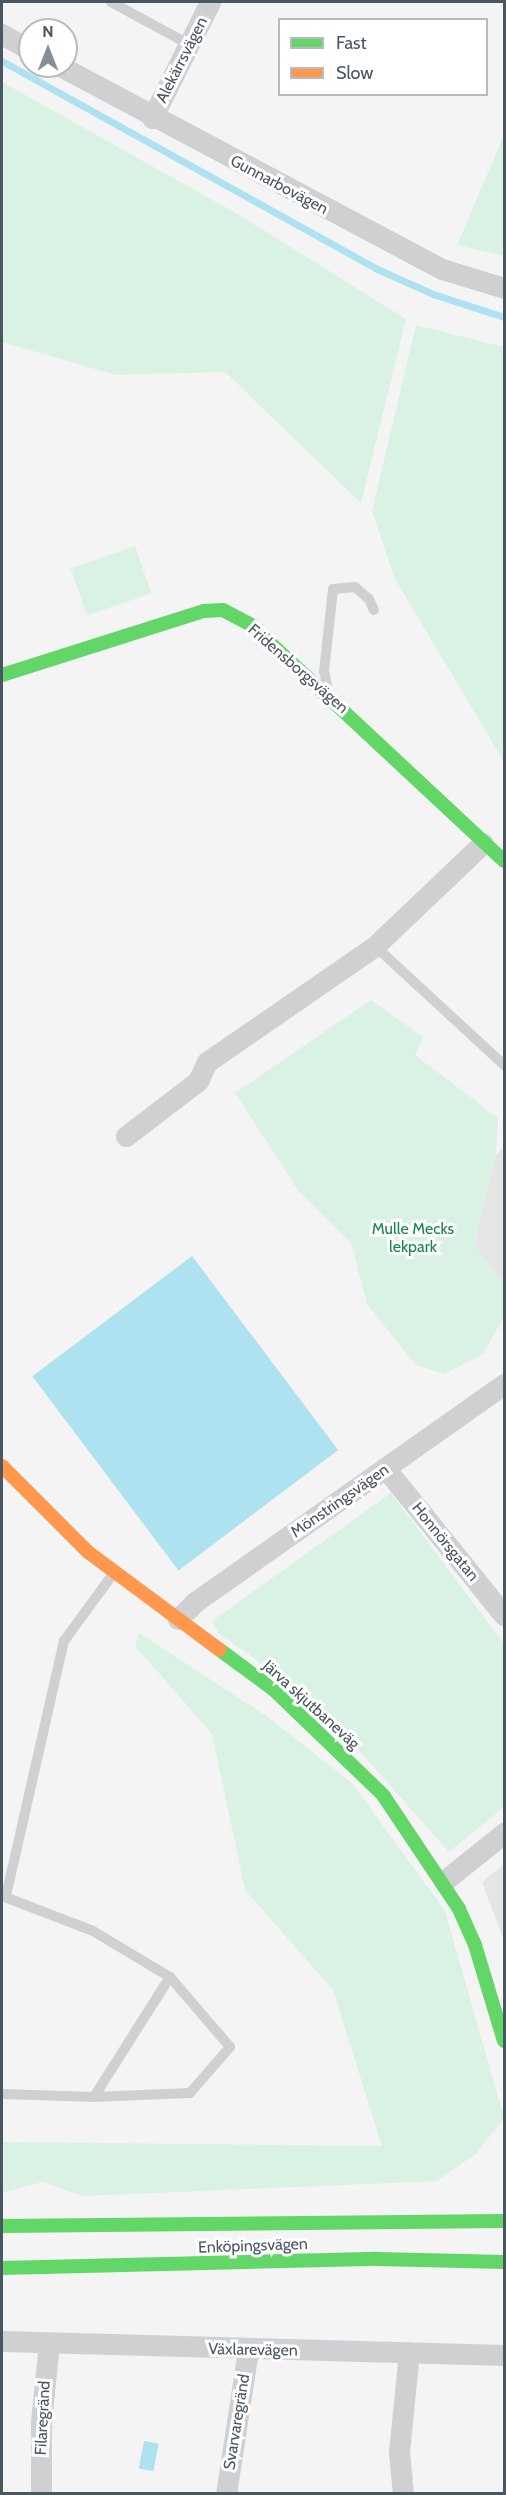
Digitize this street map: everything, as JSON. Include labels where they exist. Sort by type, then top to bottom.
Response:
[{"type":"street","name":"Alekärrsvägen","points":[[152,118],[210,2]]},
{"type":"street","points":[[2,34],[18,43]]},
{"type":"street","name":"Gunnarbovägen","points":[[78,76],[152,118],[442,269],[504,288]]},
{"type":"street","name":"Fridensborgsvägen","points":[[2,675],[204,611],[223,610],[251,625],[504,861]]},
{"type":"street","points":[[126,1136],[198,1081],[207,1062],[375,946],[483,843]]},
{"type":"street","name":"Mönstringsvägen","points":[[178,1619],[195,1602],[504,1384]]},
{"type":"street","name":"Järva skjutbaneväg","points":[[2,1466],[88,1552],[274,1690],[383,1795],[444,1881],[475,1945],[504,2041]]},
{"type":"street","name":"Honnörsgatan","points":[[386,1469],[504,1615]]},
{"type":"street","points":[[444,1881],[504,1833]]},
{"type":"street","name":"Enköpingsvägen","points":[[2,2226],[504,2221]]},
{"type":"street","points":[[486,2260],[498,2249]]},
{"type":"street","name":"Enköpingsvägen","points":[[2,2268],[378,2259],[504,2262]]},
{"type":"street","name":"Växlarevägen","points":[[2,2341],[248,2350],[504,2355]]},
{"type":"street","name":"Filaregränd","points":[[41,2493],[41,2421],[49,2343]]},
{"type":"street","name":"Svarvaregränd","points":[[226,2493],[248,2350]]},
{"type":"street","points":[[403,2493],[399,2452],[409,2352]]},
{"type":"lane","points":[[111,2],[181,40]]},
{"type":"lane","points":[[328,695],[324,671],[333,589],[355,587],[369,599],[375,610]]},
{"type":"lane","points":[[375,946],[504,1065]]},
{"type":"lane","points":[[2,2094],[94,2097],[190,2093],[230,2047],[170,1977],[93,1931],[4,1896],[64,1641],[115,1572]]},
{"type":"lane","points":[[94,2097],[170,1977]]},
{"type":"shaded area","points":[[504,1147],[504,1284],[474,1245],[496,1155]]},
{"type":"shaded area","points":[[504,1864],[504,1941],[482,1882]]},
{"type":"green space","points":[[2,82],[239,215],[406,319],[361,503],[225,372],[116,375],[2,342]]},
{"type":"green space","points":[[504,135],[504,256],[457,245]]},
{"type":"green space","points":[[416,325],[504,347],[504,762],[394,577],[372,511]]},
{"type":"green space","points":[[135,546],[151,593],[87,615],[71,568]]},
{"type":"green space","name":"Mulle Mecks lekpark","points":[[371,1000],[423,1037],[415,1055],[498,1118],[496,1155],[474,1244],[504,1284],[504,1317],[483,1354],[444,1374],[416,1365],[367,1304],[351,1243],[298,1190],[235,1093]]},
{"type":"green space","points":[[391,1493],[504,1644],[504,1807],[449,1852],[349,1739],[249,1654],[219,1634],[212,1621]]},
{"type":"green space","points":[[139,1633],[268,1717],[352,1783],[445,1911],[504,2118],[476,2154],[437,2181],[83,2196],[43,2182],[2,2193],[2,2142],[382,2146],[333,1990],[245,1890],[212,1734],[135,1646]]},
{"type":"water","points":[[192,1256],[338,1450],[179,1570],[32,1376]]},
{"type":"water","points":[[144,2441],[159,2444],[153,2471],[139,2468]]},
{"type":"waterway","points":[[2,61],[375,268],[433,294],[504,317]]},
{"type":"traffic: fast","points":[[2,675],[204,611],[223,610],[251,625],[504,861]]},
{"type":"traffic: fast","points":[[220,1650],[274,1690],[383,1795],[459,1909],[475,1945],[504,2041]]},
{"type":"traffic: fast","points":[[2,2226],[504,2221]]},
{"type":"traffic: fast","points":[[2,2268],[378,2259],[504,2262]]},
{"type":"traffic: slow","points":[[2,1466],[88,1552],[220,1650]]}]
